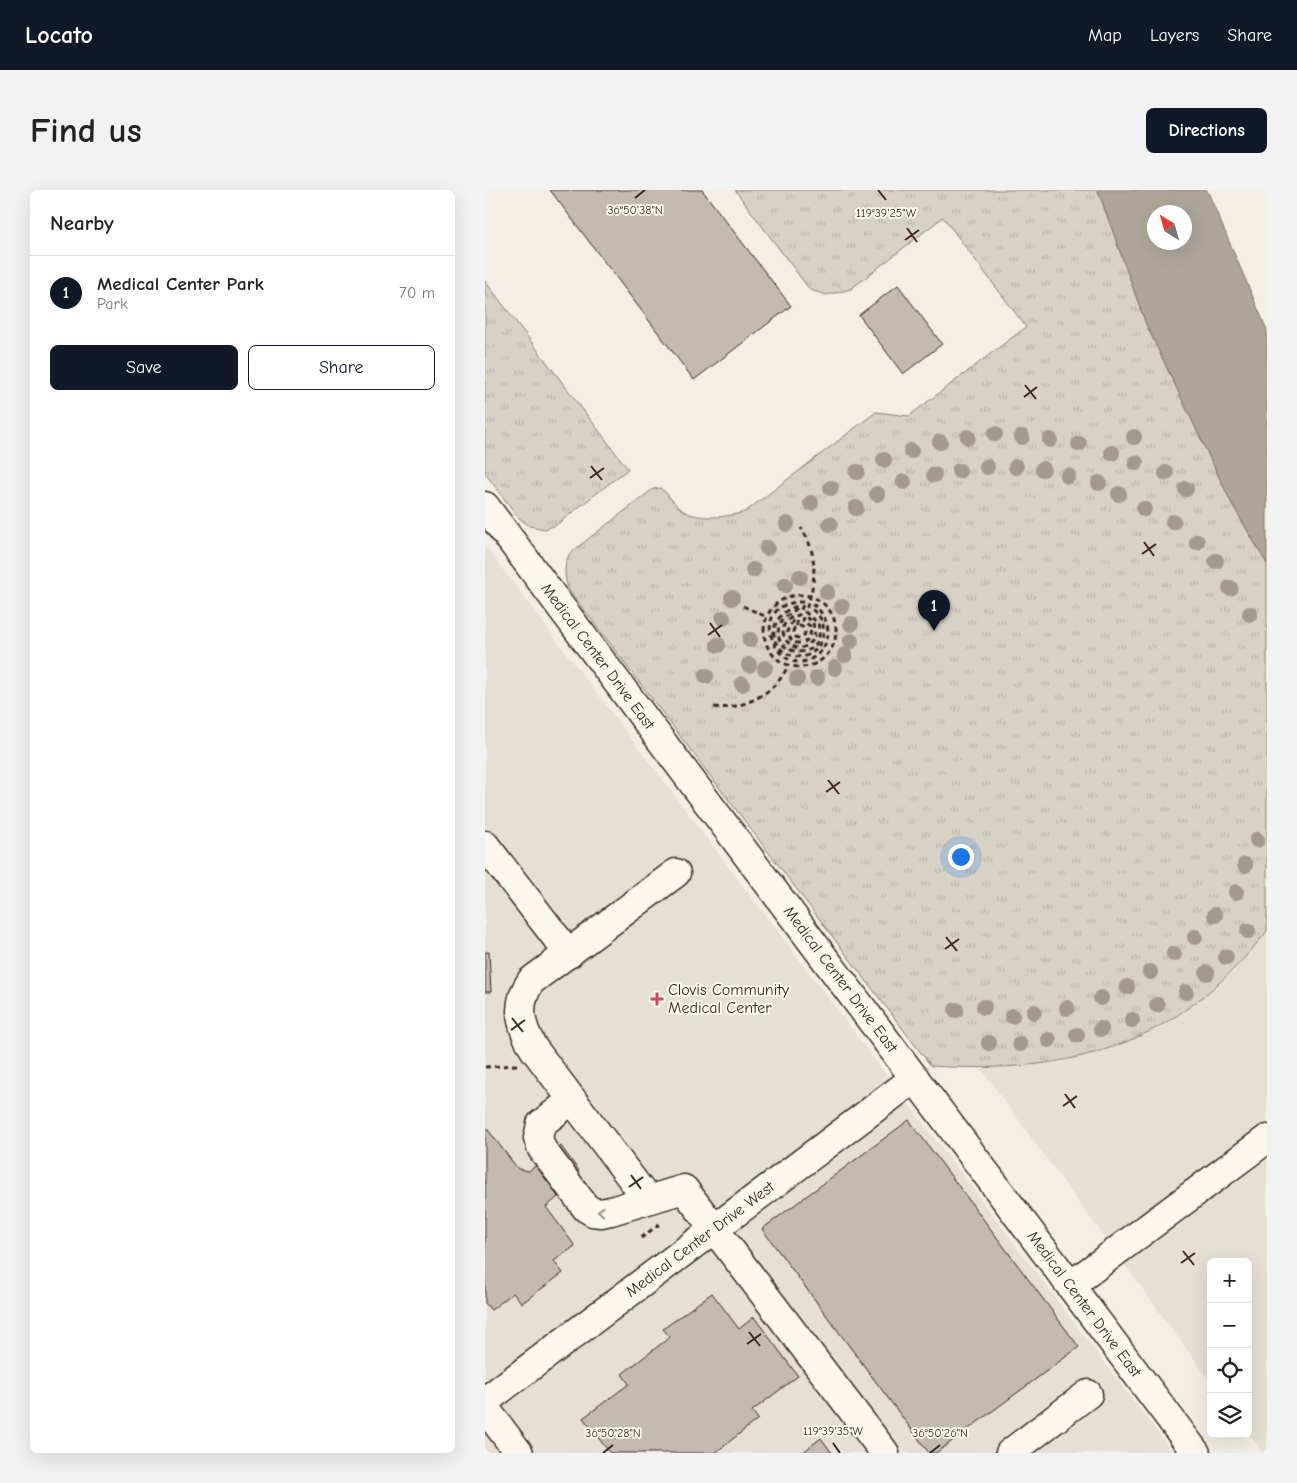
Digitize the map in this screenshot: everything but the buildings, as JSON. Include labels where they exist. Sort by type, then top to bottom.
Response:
[{"type":"street","name":"Medical Center Drive East","points":[[485,506],[1196,1453]]},
{"type":"street","points":[[485,845],[569,954]]},
{"type":"street","points":[[647,1199],[526,1036],[520,1010],[525,991],[531,981],[677,873]]},
{"type":"street","name":"Medical Center Drive West","points":[[485,1402],[915,1078]]},
{"type":"street","points":[[572,1100],[541,1124],[538,1138],[542,1149],[586,1208],[593,1212],[611,1212],[647,1199],[684,1189],[885,1453]]},
{"type":"street","points":[[1071,1286],[1267,1139]]},
{"type":"street","points":[[1010,1453],[1089,1394]]},
{"type":"street","points":[[485,1408],[519,1453]]},
{"type":"path","points":[[797,626],[796,620],[793,621],[787,631],[789,639],[800,644],[807,641],[811,634],[810,626],[802,620],[804,616],[813,622],[815,627],[816,632],[812,642],[803,648],[797,648],[787,643],[784,639],[783,628],[788,619],[799,615],[804,602],[794,602],[777,612],[771,625],[771,640],[775,649],[783,656],[792,660],[810,658],[825,646],[829,628],[826,619],[813,605],[811,609],[820,616],[825,632],[823,640],[812,653],[805,656],[788,654],[781,649],[775,635],[778,618],[790,608],[798,606],[796,611],[784,617],[780,623],[779,637],[782,644],[794,652],[801,652],[813,647],[820,636],[820,629],[815,617],[805,612],[811,597],[815,568],[812,552],[801,528]]},
{"type":"path","points":[[794,596],[811,597],[827,607],[833,617],[836,628],[835,640],[830,651],[822,660],[812,665],[800,667],[788,665],[778,660],[770,651],[765,640],[764,628],[767,617],[773,607],[783,600],[794,596]]},
{"type":"path","points":[[743,606],[767,617]]},
{"type":"path","points":[[714,708],[745,703],[762,694],[782,677],[788,665]]},
{"type":"path","points":[[485,1066],[521,1065]]},
{"type":"path","points":[[641,1238],[667,1219]]},
{"type":"shaded area","points":[[1098,190],[1207,190],[1267,330],[1267,564],[1231,502],[1146,324]]},
{"type":"shaded area","name":"Clovis Community Medical Center","points":[[485,546],[1173,1453],[485,1453]]},
{"type":"shaded area","points":[[1267,931],[1267,1453],[1263,1453],[1252,1438],[1252,1258],[1207,1258],[1207,1377],[981,1069],[1059,1063],[1122,1044],[1183,1012],[1233,972]]},
{"type":"green space","points":[[735,190],[1098,190],[1146,324],[1231,502],[1267,564],[1267,931],[1233,970],[1196,1002],[1158,1027],[1118,1045],[1076,1058],[1030,1065],[982,1068],[931,1066],[569,590],[565,572],[566,562],[570,553],[653,489],[660,488],[682,510],[696,516],[722,516],[745,512],[876,412],[909,416],[1026,327],[943,217],[851,289],[827,295],[810,290]]},
{"type":"green space","points":[[485,281],[628,469],[556,525],[545,529],[529,526],[518,517],[485,473]]},
{"type":"place","name":"Medical Center Park","points":[[934,631]]},
{"type":"place","name":"Clovis Community Medical Center","points":[[657,999]]}]
